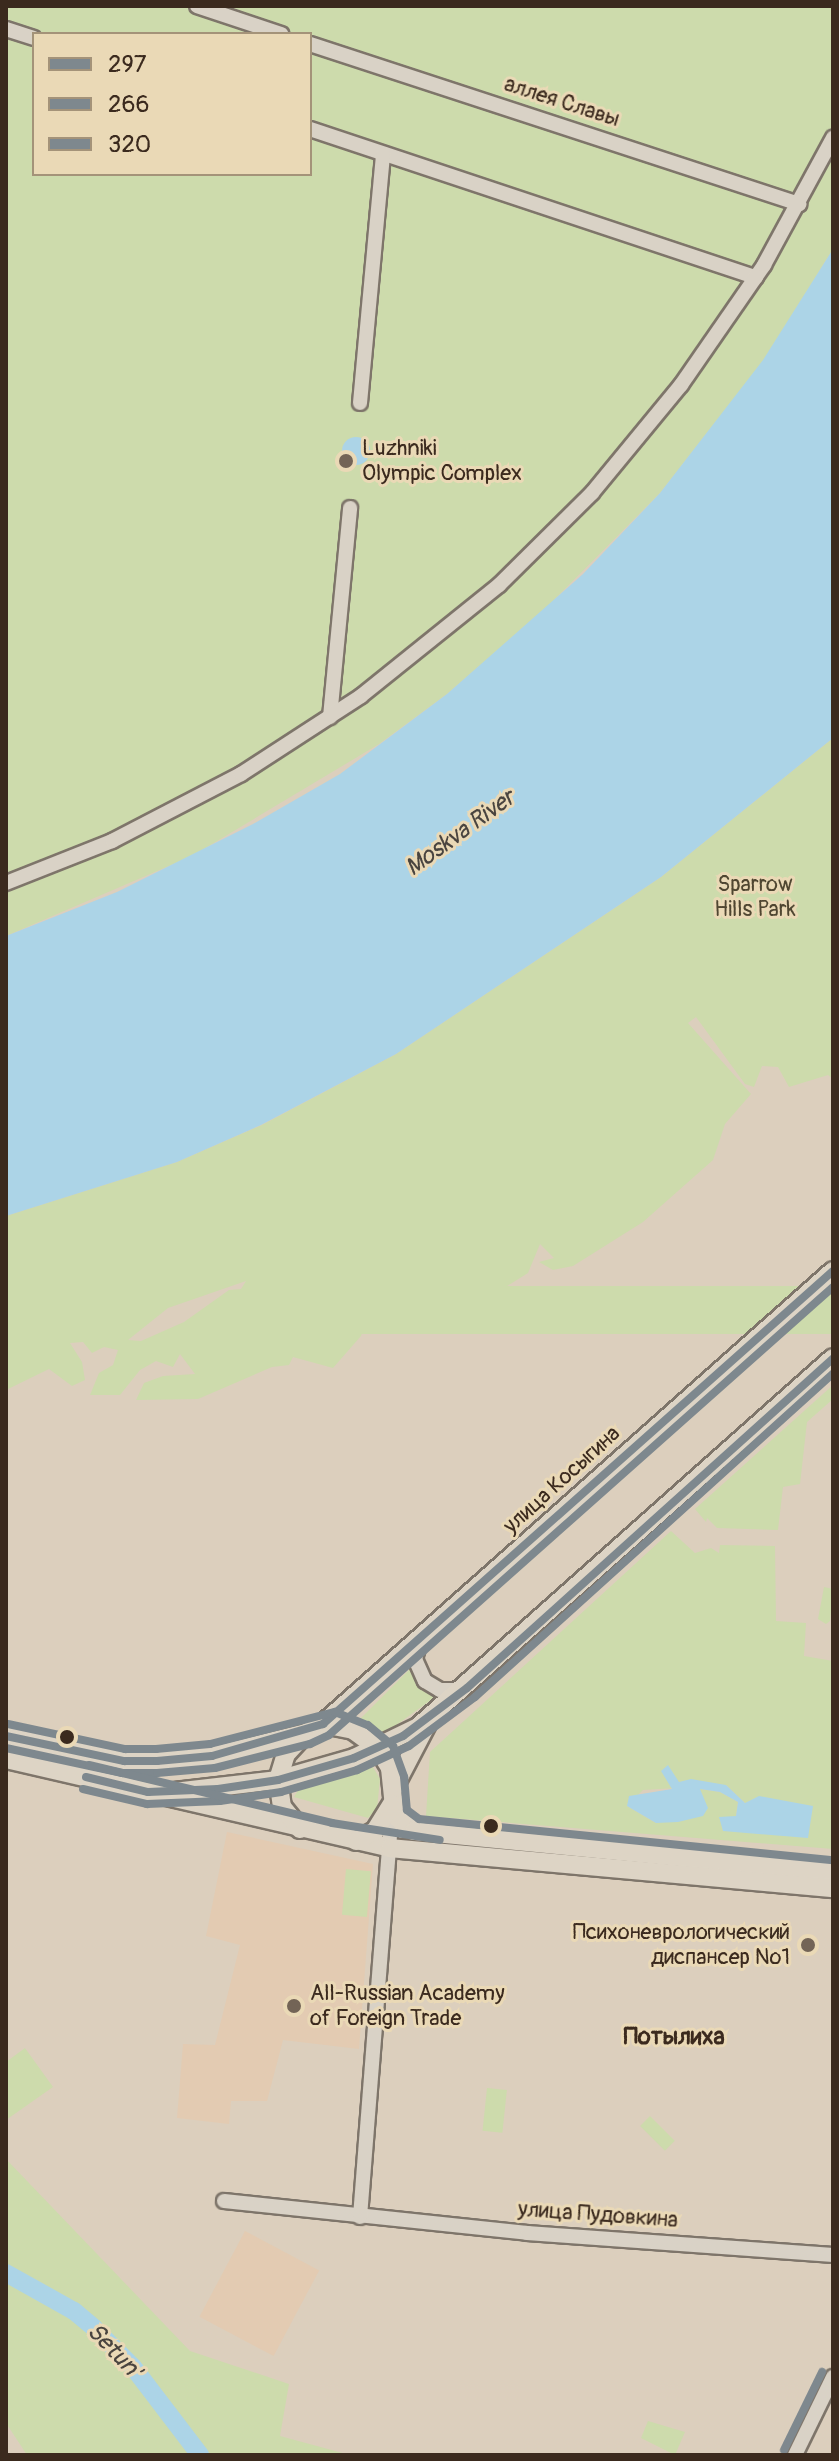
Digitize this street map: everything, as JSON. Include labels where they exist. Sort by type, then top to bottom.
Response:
[{"type":"main road","name":"улица Косыгина","points":[[6,1736],[107,1758],[148,1761],[212,1756],[306,1733],[323,1724],[833,1271]]},
{"type":"main road","points":[[148,1792],[278,1780],[378,1748],[434,1715],[833,1358]]},
{"type":"main road","points":[[356,1841],[375,1831],[416,1739],[434,1715]]},
{"type":"main road","points":[[323,1724],[353,1730],[378,1748],[390,1768],[392,1796],[400,1823],[414,1831],[833,1872]]},
{"type":"main road","name":"улица Косыгина","points":[[278,1780],[286,1754],[306,1733]]},
{"type":"main road","points":[[97,1780],[116,1772],[107,1758]]},
{"type":"main road","points":[[6,1759],[390,1848],[833,1888]]},
{"type":"main road","points":[[278,1780],[282,1807],[300,1829]]},
{"type":"street","points":[[197,6],[275,32]]},
{"type":"street","points":[[6,29],[32,37]]},
{"type":"street","name":"аллея Славы","points":[[312,45],[799,204]]},
{"type":"street","points":[[312,130],[756,277]]},
{"type":"street","points":[[6,883],[178,809],[330,717],[447,630],[564,521],[655,419],[756,277],[833,138]]},
{"type":"street","points":[[360,403],[383,154]]},
{"type":"street","points":[[330,717],[350,508]]},
{"type":"street","points":[[421,1638],[415,1659],[425,1681],[445,1692],[467,1688]]},
{"type":"street","points":[[360,2217],[392,1796]]},
{"type":"street","name":"улица Пудовкина","points":[[224,2201],[360,2217],[833,2255]]},
{"type":"street","points":[[795,2455],[833,2377]]},
{"type":"shaded area","name":"All-Russian Academy of Foreign Trade","points":[[227,1832],[373,1864],[359,2049],[283,2040],[267,2101],[231,2101],[229,2124],[177,2118],[183,2044],[215,2045],[240,1945],[206,1936]]},
{"type":"shaded area","points":[[245,2231],[319,2270],[274,2356],[199,2317]]},
{"type":"green space","name":"Luzhniki Olympic Complex","points":[[6,6],[833,6],[833,249],[764,360],[660,493],[549,605],[447,694],[379,744],[192,856],[6,936]]},
{"type":"green space","name":"Sparrow Hills Park","points":[[833,738],[833,1079],[828,1075],[789,1087],[778,1067],[762,1066],[754,1087],[745,1084],[696,1017],[688,1023],[751,1094],[725,1124],[713,1160],[643,1222],[573,1266],[553,1270],[539,1262],[554,1258],[540,1244],[528,1273],[499,1291],[453,1297],[425,1289],[396,1309],[369,1309],[361,1336],[333,1368],[293,1357],[289,1365],[272,1367],[198,1399],[136,1400],[144,1383],[163,1376],[195,1374],[180,1354],[173,1367],[156,1361],[140,1370],[120,1395],[90,1395],[99,1373],[113,1365],[118,1350],[104,1347],[92,1353],[83,1342],[70,1343],[82,1362],[85,1380],[72,1386],[49,1369],[6,1390],[6,1216],[177,1162],[262,1125],[396,1054],[661,877]],"holes":[[[246,1281],[241,1289],[229,1290],[184,1322],[141,1341],[128,1340],[168,1308]]]},
{"type":"green space","points":[[286,1286],[833,1286],[833,1334],[286,1334]]},
{"type":"green space","points":[[833,1385],[833,1399],[807,1422],[800,1484],[783,1487],[778,1530],[717,1528],[707,1518],[706,1522],[695,1509]]},
{"type":"green space","points":[[671,1531],[695,1553],[711,1548],[719,1553],[720,1545],[775,1546],[776,1621],[806,1623],[804,1656],[833,1661],[833,1849],[426,1816],[430,1752]],"holes":[[[726,1785],[745,1803],[807,1838],[736,1816],[738,1802],[720,1792],[700,1789],[656,1823],[627,1806],[643,1790]]]},
{"type":"green space","points":[[824,1587],[833,1589],[830,1621],[826,1624],[818,1619]]},
{"type":"green space","points":[[411,1668],[435,1697],[384,1734],[360,1719]]},
{"type":"green space","points":[[365,1766],[373,1767],[380,1779],[377,1809],[368,1818],[294,1797],[299,1789]]},
{"type":"green space","points":[[346,1869],[371,1871],[367,1917],[342,1915]]},
{"type":"green space","points":[[25,2048],[53,2087],[6,2120],[6,2062]]},
{"type":"green space","points":[[487,2088],[507,2090],[502,2133],[483,2131]]},
{"type":"green space","points":[[650,2116],[675,2141],[665,2151],[640,2126]]},
{"type":"green space","points":[[6,2159],[190,2351],[289,2384],[280,2436],[350,2455],[27,2455],[6,2423]]},
{"type":"green space","points":[[648,2421],[685,2432],[675,2455],[641,2438]]},
{"type":"water","name":"Moskva River","points":[[833,249],[833,738],[661,877],[396,1054],[261,1125],[177,1162],[6,1216],[6,936],[117,892],[253,824],[340,774],[447,694],[583,574],[660,493],[763,360]]},
{"type":"water","points":[[356,437],[366,441],[370,451],[366,461],[356,465],[346,461],[342,451],[346,441]]},
{"type":"water","points":[[668,1765],[679,1782],[691,1779],[726,1785],[745,1803],[759,1796],[813,1806],[808,1838],[723,1831],[719,1817],[736,1816],[738,1802],[720,1792],[700,1789],[708,1808],[703,1816],[678,1822],[656,1823],[627,1806],[629,1796],[672,1789],[661,1771]]},
{"type":"waterway","name":"Setun'","points":[[6,2273],[74,2311],[94,2328],[133,2367],[200,2455]]},
{"type":"transit line","name":"297","points":[[6,1736],[124,1761],[157,1761],[212,1756],[323,1724],[833,1271]]},
{"type":"transit line","name":"266","points":[[6,1748],[122,1773],[157,1773],[215,1768],[310,1744],[329,1735],[833,1287]]},
{"type":"transit line","name":"297","points":[[86,1777],[148,1792],[218,1789],[278,1780],[354,1758],[403,1736],[467,1688],[833,1358]]},
{"type":"transit line","name":"266","points":[[83,1789],[147,1804],[220,1801],[281,1792],[357,1770],[409,1746],[475,1697],[833,1374]]},
{"type":"transit line","name":"320","points":[[8,1724],[125,1749],[156,1749],[210,1744],[335,1712],[368,1725],[393,1746],[404,1777],[407,1810],[419,1819],[833,1860]]},
{"type":"transit line","name":"320","points":[[89,1765],[332,1823],[440,1840]]},
{"type":"transit line","name":"320","points":[[784,2450],[822,2372]]},
{"type":"place","name":"Luzhniki Olympic Complex","points":[[346,461]]},
{"type":"place","name":"Психоневрологический диспансер №1","points":[[808,1945]]},
{"type":"place","name":"All-Russian Academy of Foreign Trade","points":[[294,2006]]},
{"type":"district","name":"Потылиха","points":[[674,2037]]}]
